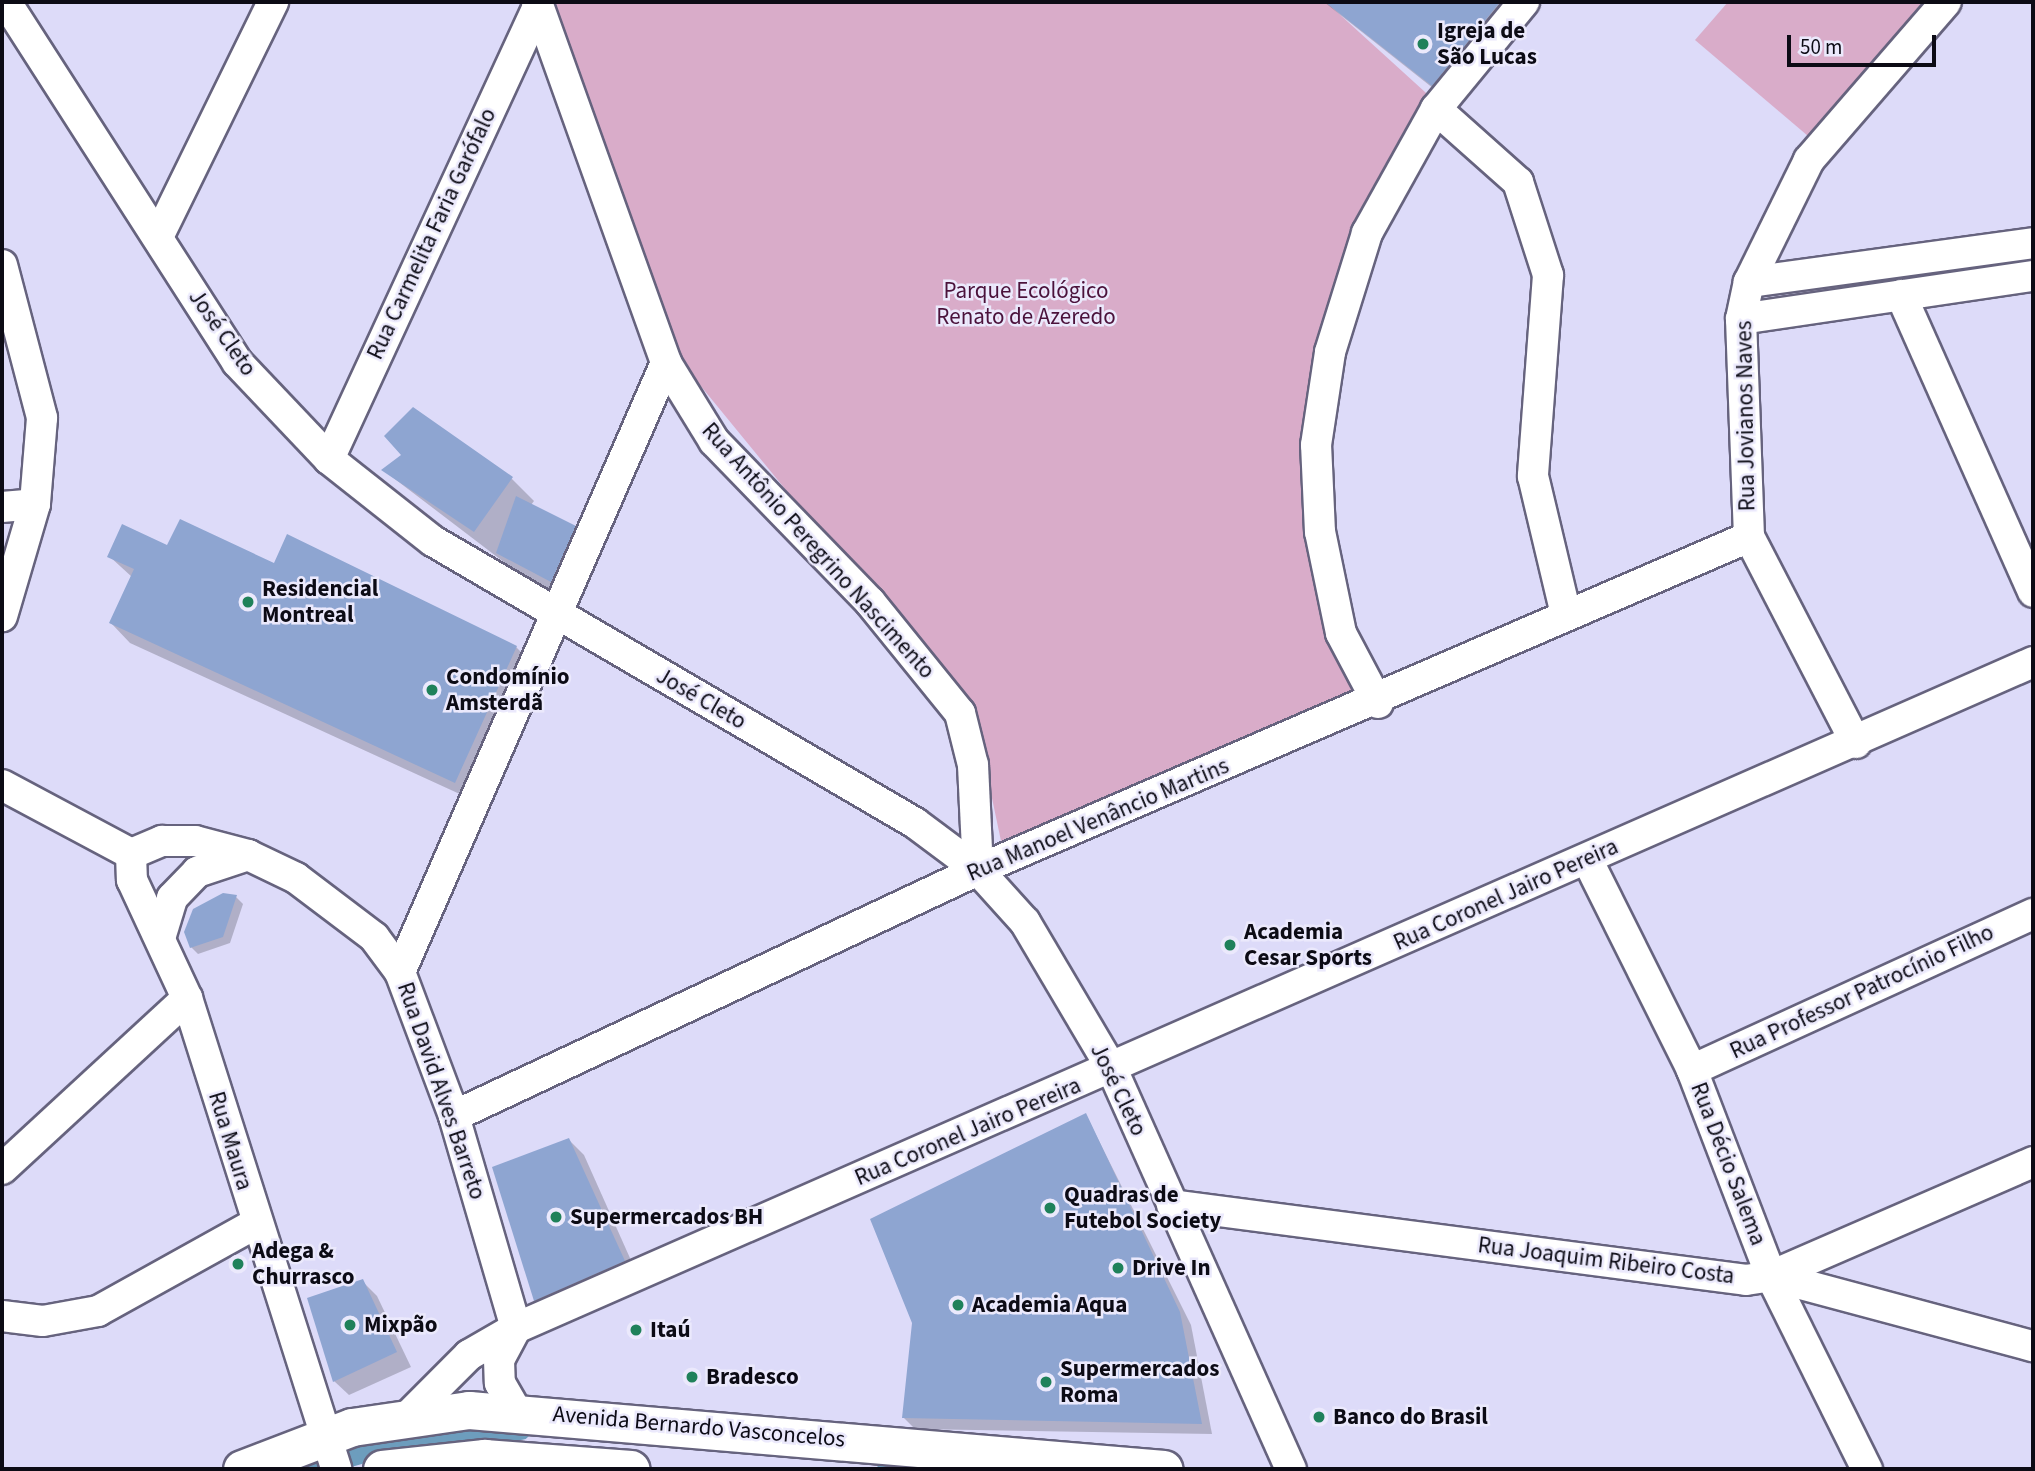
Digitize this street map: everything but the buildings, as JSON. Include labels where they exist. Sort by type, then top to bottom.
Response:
[{"type":"main road","name":"Avenida Bernardo Vasconcelos","points":[[242,1469],[326,1434],[409,1415],[516,1411],[1164,1469]]},
{"type":"main road","name":"Avenida Bernardo Vasconcelos","points":[[382,1469],[484,1458],[631,1469]]},
{"type":"street","name":"José Cleto","points":[[6,2],[237,362],[329,459],[433,541],[915,824],[978,870],[1025,922],[1112,1069],[1291,1469]]},
{"type":"street","points":[[158,237],[273,2]]},
{"type":"street","points":[[1378,703],[1341,633],[1320,532],[1316,446],[1330,352],[1367,233],[1436,109],[1524,2]]},
{"type":"street","name":"Rua Jovianos Naves","points":[[1856,743],[1749,537],[1741,319],[1749,282],[1809,160],[1946,2]]},
{"type":"street","name":"Rua Antônio Peregrino Nascimento","points":[[536,6],[666,363],[714,441],[870,602],[960,713],[974,765],[978,870]]},
{"type":"street","name":"Rua Carmelita Faria Garófalo","points":[[329,459],[536,6]]},
{"type":"street","points":[[1436,109],[1518,182],[1548,275],[1533,477],[1566,615]]},
{"type":"street","points":[[1749,282],[2033,243]]},
{"type":"street","points":[[2,265],[7,296],[42,418],[35,504],[2,616]]},
{"type":"street","points":[[1741,319],[2033,276]]},
{"type":"street","points":[[1901,295],[2033,592]]},
{"type":"street","points":[[400,972],[554,614],[666,363]]},
{"type":"street","points":[[2,507],[35,504]]},
{"type":"street","name":"Rua Manoel Venâncio Martins","points":[[454,1116],[978,870],[1378,703],[1566,615],[1749,537]]},
{"type":"street","name":"Rua Coronel Jairo Pereira","points":[[409,1415],[469,1355],[516,1328],[1856,743],[2033,662]]},
{"type":"street","points":[[2,785],[131,854]]},
{"type":"street","name":"Rua David Alves Barreto","points":[[131,854],[162,841],[195,841],[248,855],[343,910],[400,972],[454,1116],[516,1328]]},
{"type":"street","name":"Rua Maura","points":[[131,854],[132,880],[161,935],[187,998],[255,1224],[336,1469]]},
{"type":"street","points":[[161,935],[172,898],[197,872],[248,855]]},
{"type":"street","name":"Rua Décio Salema","points":[[1587,859],[1692,1070],[1771,1276],[1867,1469]]},
{"type":"street","name":"Rua Professor Patrocínio Filho","points":[[1692,1070],[2033,914]]},
{"type":"street","points":[[2,1169],[187,998]]},
{"type":"street","points":[[1771,1276],[2033,1162]]},
{"type":"street","name":"Rua Joaquim Ribeiro Costa","points":[[1172,1205],[1746,1280],[1771,1276],[2033,1346]]},
{"type":"street","points":[[2,1316],[43,1321],[98,1311],[255,1224]]},
{"type":"street","points":[[516,1328],[499,1360],[500,1383],[516,1411]]},
{"type":"green space","name":"Parque Ecológico Renato de Azeredo","points":[[549,2],[1326,2],[1436,102],[1325,354],[1337,636],[1354,696],[1001,841],[976,722],[668,346]]},
{"type":"green space","points":[[1728,2],[1923,2],[1808,136],[1695,40]]},
{"type":"waterway","points":[[303,1469],[367,1451],[520,1429]]},
{"type":"waterway","points":[[887,1463],[943,1469]]},
{"type":"place","name":"Igreja de São Lucas","points":[[1423,44]]},
{"type":"place","name":"Residencial Montreal","points":[[248,602]]},
{"type":"place","name":"Condomínio Amsterdã","points":[[432,690]]},
{"type":"place","name":"Academia Cesar Sports","points":[[1230,945]]},
{"type":"place","name":"Quadras de Futebol Society","points":[[1050,1208]]},
{"type":"place","name":"Supermercados BH","points":[[556,1217]]},
{"type":"place","name":"Adega & Churrasco","points":[[238,1264]]},
{"type":"place","name":"Drive In","points":[[1118,1268]]},
{"type":"place","name":"Academia Aqua","points":[[958,1305]]},
{"type":"place","name":"Mixpão","points":[[350,1325]]},
{"type":"place","name":"Itaú","points":[[636,1330]]},
{"type":"place","name":"Bradesco","points":[[692,1377]]},
{"type":"place","name":"Supermercados Roma","points":[[1046,1382]]},
{"type":"place","name":"Banco do Brasil","points":[[1319,1417]]}]
